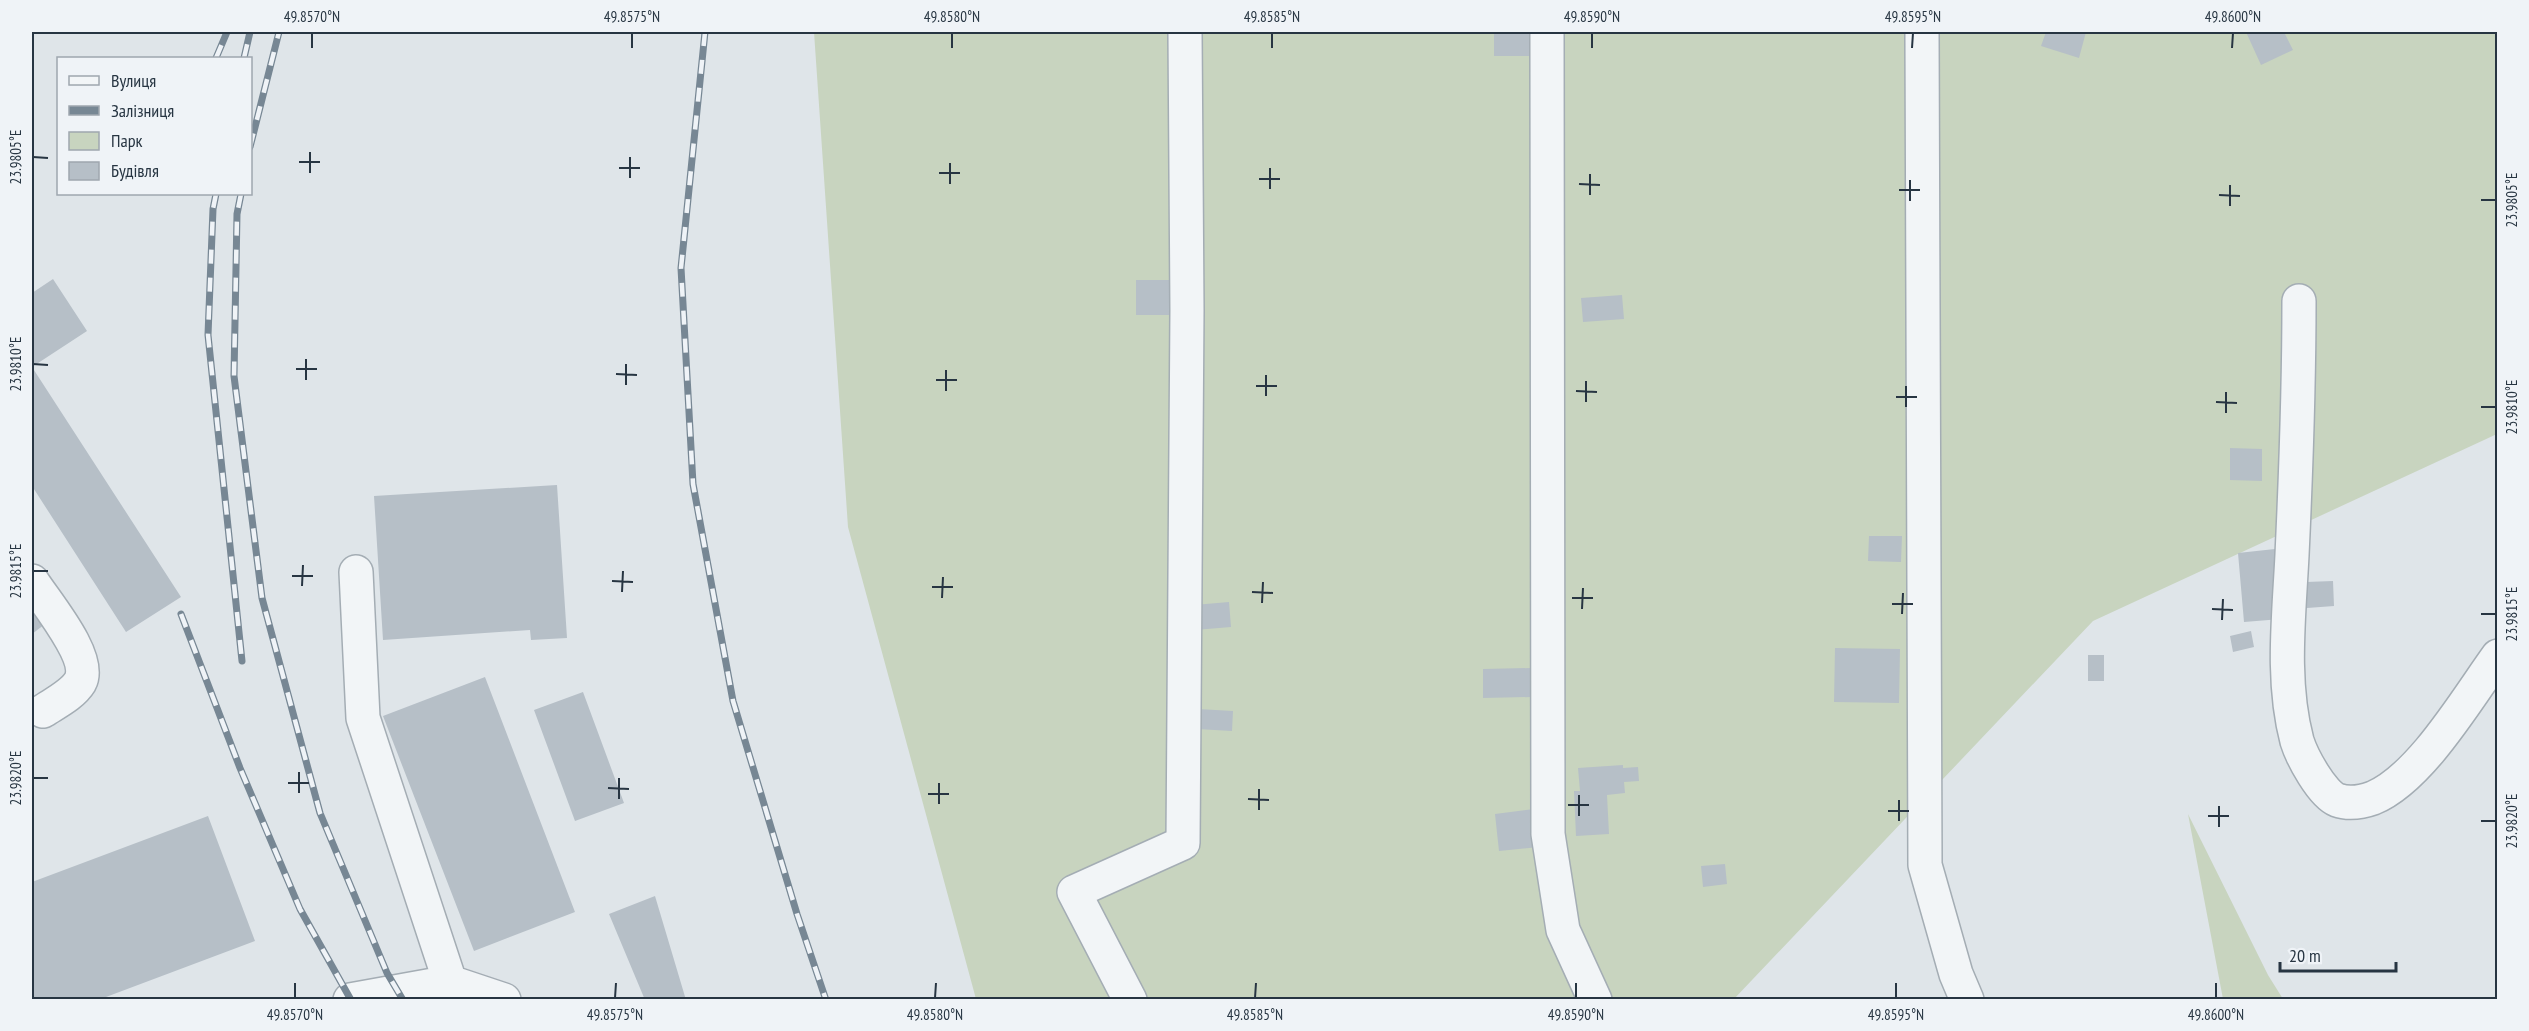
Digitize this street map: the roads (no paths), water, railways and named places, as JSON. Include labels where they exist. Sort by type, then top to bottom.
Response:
[{"type":"street","points":[[1130,999],[1074,892],[1183,843],[1187,322],[1185,32]]},
{"type":"street","points":[[1547,32],[1548,834],[1563,930],[1595,999]]},
{"type":"street","points":[[1922,32],[1925,865],[1956,974],[1967,999]]},
{"type":"street","points":[[2299,301],[2300,385],[2288,653],[2290,701],[2298,742],[2313,775],[2336,800],[2354,802],[2373,798],[2392,787],[2429,750],[2498,656]]},
{"type":"street","points":[[356,572],[363,718],[450,982]]},
{"type":"street","points":[[32,581],[79,653],[83,666],[81,681],[71,692],[44,711]]},
{"type":"street","points":[[350,999],[450,982],[504,999]]},
{"type":"railway","points":[[216,57],[227,32]]},
{"type":"railway","points":[[244,57],[250,32]]},
{"type":"railway","points":[[252,139],[279,32]]},
{"type":"railway","points":[[705,32],[681,268],[693,484],[733,701],[797,914],[826,1000]]},
{"type":"railway","points":[[216,195],[213,209],[208,335],[242,661]]},
{"type":"railway","points":[[241,195],[237,214],[234,376],[262,598],[320,813],[387,973],[403,1000]]},
{"type":"railway","points":[[181,614],[240,768],[300,909],[351,1000]]}]
